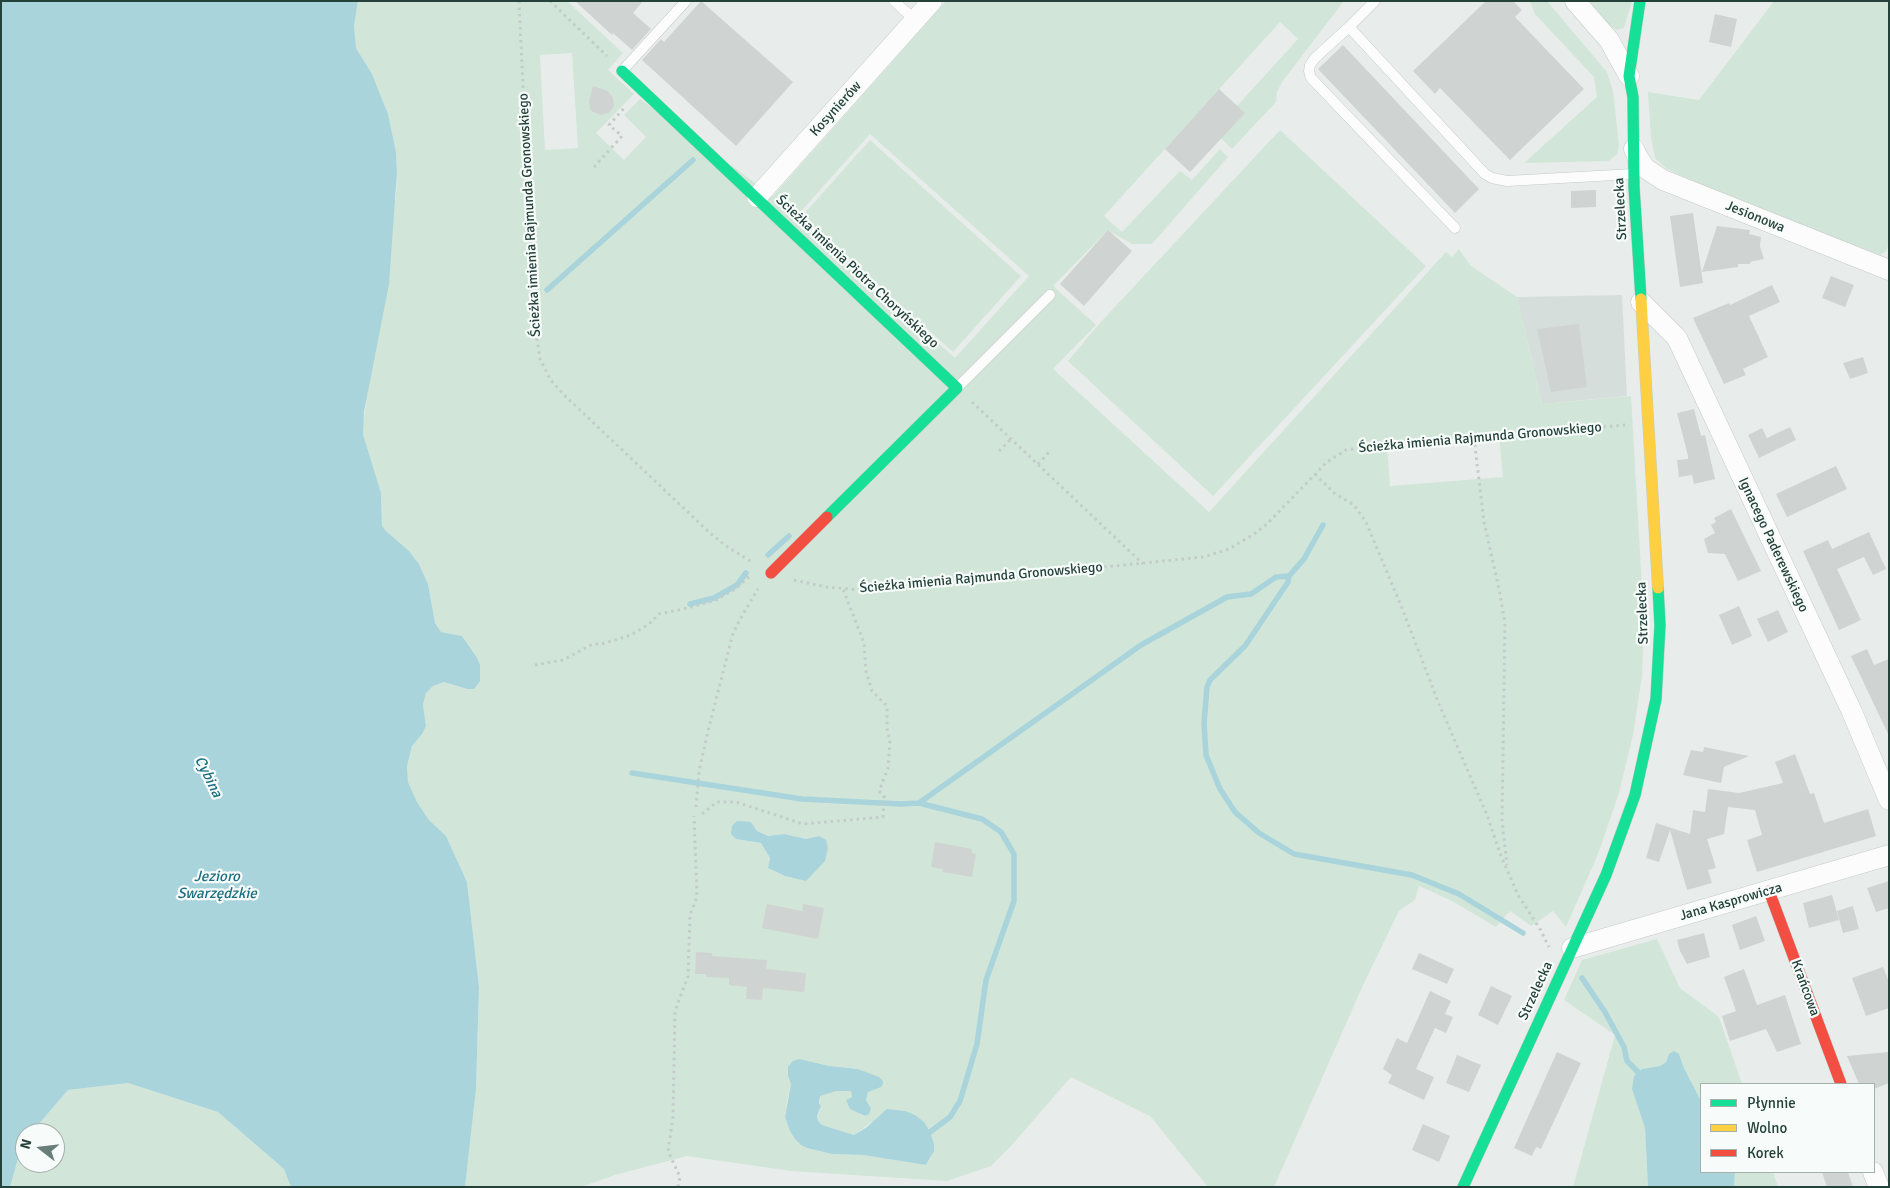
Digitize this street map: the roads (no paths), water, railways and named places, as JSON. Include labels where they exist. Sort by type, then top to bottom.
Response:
[{"type":"street","name":"Kosynierów","points":[[757,197],[932,1]]},
{"type":"street","points":[[1575,1],[1609,40],[1629,76]]},
{"type":"street","name":"Strzelecka","points":[[1462,1187],[1606,874],[1625,826],[1641,774],[1656,699],[1660,634],[1634,174],[1633,97],[1629,76],[1640,1]]},
{"type":"street","name":"Ścieżka imienia Piotra Choryńskiego","points":[[622,71],[958,388]]},
{"type":"street","name":"Jesionowa","points":[[1634,149],[1636,156],[1645,168],[1663,180],[1889,270]]},
{"type":"street","name":"Ignacego Paderewskiego","points":[[1641,302],[1676,338],[1852,712],[1889,800]]},
{"type":"street","points":[[771,573],[958,388]]},
{"type":"street","name":"Jana Kasprowicza","points":[[1572,948],[1889,855]]},
{"type":"street","name":"Krańcowa","points":[[1769,891],[1840,1083]]},
{"type":"street","points":[[1873,1173],[1879,1187]]},
{"type":"lane","points":[[622,71],[686,1]]},
{"type":"lane","points":[[894,1],[916,20]]},
{"type":"lane","points":[[1376,1],[1315,58],[1310,65],[1311,78],[1455,228]]},
{"type":"lane","points":[[1349,27],[1479,168],[1492,178],[1507,181],[1634,174]]},
{"type":"lane","points":[[958,388],[1050,295]]},
{"type":"water","name":"Jezioro Swarzędzkie","points":[[1,1],[358,1],[354,26],[356,48],[372,74],[388,114],[396,152],[397,172],[389,284],[364,412],[363,434],[381,493],[382,526],[409,551],[419,564],[428,584],[435,623],[441,632],[462,636],[480,665],[480,681],[474,689],[467,689],[444,682],[433,686],[426,693],[423,705],[426,726],[412,746],[407,766],[408,782],[417,802],[429,820],[446,836],[467,882],[479,987],[476,1089],[465,1187],[291,1187],[284,1169],[218,1112],[128,1083],[68,1090],[40,1123],[15,1123],[15,1170],[10,1187],[1,1187]]},
{"type":"water","points":[[737,821],[751,822],[757,831],[768,836],[784,834],[806,839],[819,836],[826,840],[828,848],[825,861],[806,881],[785,876],[768,868],[770,858],[761,843],[736,839],[731,834],[732,826]]},
{"type":"water","points":[[1674,1051],[1679,1054],[1700,1099],[1700,1173],[1735,1173],[1734,1187],[1648,1187],[1645,1128],[1632,1089],[1634,1076],[1642,1069],[1660,1066],[1666,1062],[1669,1054]]},
{"type":"water","points":[[799,1059],[830,1066],[858,1069],[879,1077],[883,1081],[881,1087],[868,1092],[866,1100],[871,1108],[869,1114],[865,1116],[850,1109],[846,1100],[852,1097],[851,1091],[836,1091],[820,1096],[819,1103],[821,1106],[817,1116],[818,1121],[822,1125],[854,1135],[867,1127],[887,1109],[905,1111],[915,1115],[924,1122],[934,1144],[934,1151],[926,1165],[863,1155],[832,1154],[801,1145],[790,1131],[785,1117],[791,1084],[788,1067],[793,1061]]},
{"type":"waterway","points":[[547,290],[693,160]]},
{"type":"waterway","points":[[1289,576],[1304,559],[1323,525]]},
{"type":"waterway","points":[[768,555],[789,536]]},
{"type":"waterway","points":[[690,604],[714,598],[737,585],[746,573]]},
{"type":"waterway","points":[[632,773],[802,799],[901,804],[919,803],[1141,645],[1227,597],[1251,594],[1276,577],[1289,576],[1288,582],[1245,646],[1210,680],[1207,687],[1204,723],[1206,755],[1220,789],[1235,812],[1259,833],[1294,854],[1412,875],[1459,894],[1523,933]]},
{"type":"waterway","points":[[919,803],[982,819],[1001,832],[1014,854],[1014,901],[986,980],[977,1044],[960,1101],[950,1117],[930,1132]]},
{"type":"waterway","points":[[1582,978],[1605,1012],[1624,1047],[1627,1061],[1638,1072]]},
{"type":"water label","name":"Cybina","points":[[208,777]]}]
